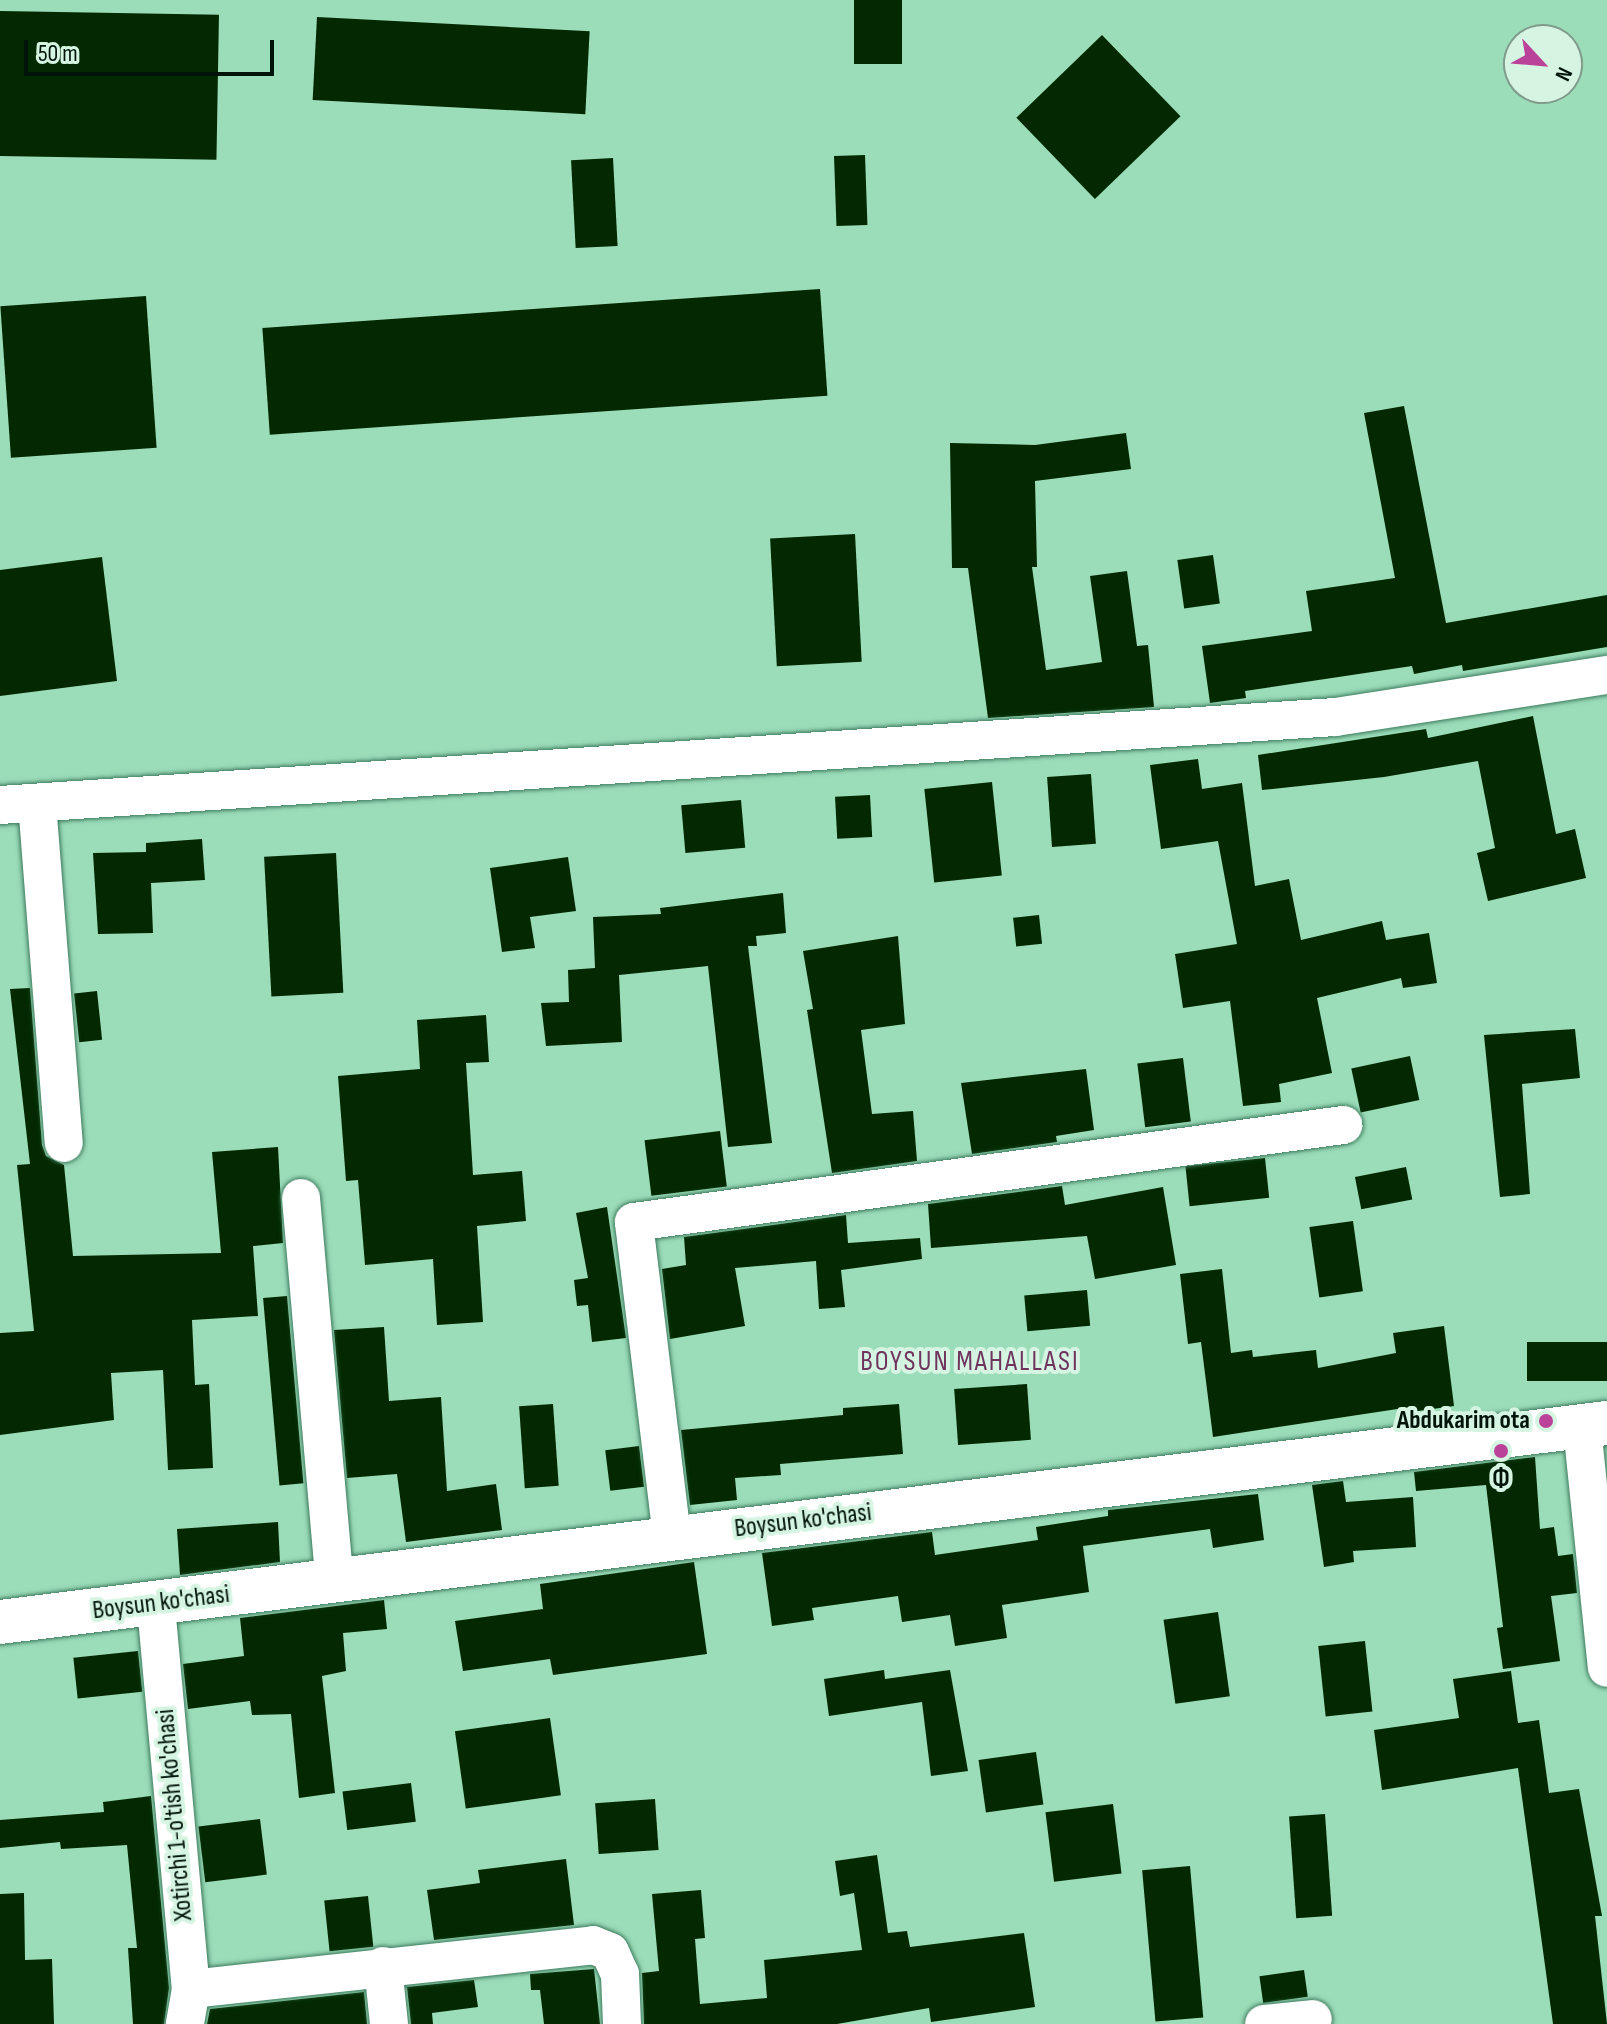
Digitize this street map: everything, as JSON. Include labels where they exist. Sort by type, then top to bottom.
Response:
[{"type":"street","points":[[64,1143],[18,804],[1335,717],[1607,675]]},
{"type":"street","points":[[672,1537],[634,1222],[1343,1125]]},
{"type":"street","points":[[301,1198],[334,1578]]},
{"type":"street","points":[[1594,1425],[1607,1668]]},
{"type":"street","name":"Boysun ko'chasi","points":[[0,1622],[156,1606],[334,1578],[1594,1425]]},
{"type":"street","name":"Xotirchi 1-o'tish ko'chasi","points":[[156,1606],[188,2006]]},
{"type":"street","points":[[188,2006],[383,1966],[593,1945],[610,1952],[620,1974],[622,2024]]},
{"type":"street","points":[[383,1966],[389,2024]]},
{"type":"street","points":[[1264,2024],[1313,2019]]},
{"type":"building","points":[[854,0],[902,0],[902,64],[854,64]]},
{"type":"building","points":[[0,11],[219,15],[216,160],[0,156]]},
{"type":"building","points":[[317,17],[590,31],[585,114],[313,100]]},
{"type":"building","points":[[1102,35],[1180,116],[1095,199],[1016,118]]},
{"type":"building","points":[[865,155],[867,225],[836,226],[834,156]]},
{"type":"building","points":[[613,158],[618,246],[576,248],[571,160]]},
{"type":"building","points":[[820,289],[827,396],[270,435],[262,328]]},
{"type":"building","points":[[146,296],[157,448],[11,458],[0,306]]},
{"type":"building","points":[[1404,406],[1446,623],[1607,595],[1607,647],[1463,671],[1462,665],[1414,674],[1412,666],[1245,691],[1246,698],[1210,703],[1202,646],[1312,631],[1306,591],[1395,578],[1364,413]]},
{"type":"building","points":[[1126,433],[1131,469],[1035,481],[1037,567],[1032,567],[1046,670],[1102,662],[1090,576],[1127,571],[1137,646],[1148,645],[1154,707],[988,718],[968,568],[952,568],[950,443],[1035,445]]},
{"type":"building","points":[[855,534],[862,662],[777,666],[770,538]]},
{"type":"building","points":[[1213,555],[1220,604],[1184,609],[1177,560]]},
{"type":"building","points":[[102,557],[117,681],[0,696],[0,570]]},
{"type":"building","points":[[1533,716],[1556,834],[1575,829],[1586,878],[1488,901],[1477,853],[1495,848],[1478,761],[1384,777],[1262,790],[1258,755],[1426,729],[1428,738]]},
{"type":"building","points":[[1198,759],[1202,789],[1242,783],[1255,886],[1289,879],[1301,940],[1382,921],[1386,940],[1429,933],[1437,983],[1403,988],[1401,978],[1317,998],[1332,1073],[1279,1084],[1281,1102],[1243,1106],[1230,1001],[1183,1008],[1175,954],[1237,944],[1218,841],[1161,849],[1150,765]]},
{"type":"building","points":[[1091,774],[1096,844],[1052,847],[1047,777]]},
{"type":"building","points":[[992,782],[1002,875],[934,883],[924,789]]},
{"type":"building","points":[[870,795],[872,837],[837,839],[835,797]]},
{"type":"building","points":[[741,800],[745,848],[685,853],[681,805]]},
{"type":"building","points":[[202,839],[205,880],[151,883],[153,933],[98,934],[93,853],[146,852],[146,843]]},
{"type":"building","points":[[336,853],[343,993],[271,997],[264,857]]},
{"type":"building","points":[[568,857],[576,911],[530,917],[535,948],[502,952],[490,868]]},
{"type":"building","points":[[783,893],[786,933],[756,936],[757,946],[748,946],[772,1143],[728,1147],[708,966],[619,975],[622,1042],[546,1046],[541,1003],[569,1002],[568,970],[595,968],[593,917],[661,914],[660,908]]},
{"type":"building","points":[[1039,915],[1042,944],[1016,947],[1013,918]]},
{"type":"building","points":[[898,936],[905,1024],[861,1030],[872,1114],[913,1111],[917,1161],[832,1173],[807,1010],[813,1009],[803,951]]},
{"type":"building","points":[[30,988],[42,1145],[46,1156],[64,1165],[73,1256],[221,1253],[212,1152],[278,1147],[283,1243],[253,1246],[258,1316],[192,1320],[195,1385],[209,1384],[213,1468],[168,1470],[163,1370],[111,1373],[114,1420],[0,1435],[0,1333],[34,1331],[17,1165],[30,1164],[10,989]]},
{"type":"building","points":[[97,991],[102,1040],[79,1042],[74,993]]},
{"type":"building","points":[[486,1015],[489,1062],[466,1063],[473,1175],[522,1171],[526,1221],[477,1226],[483,1322],[437,1325],[433,1259],[365,1265],[358,1180],[346,1181],[338,1076],[420,1069],[417,1020]]},
{"type":"building","points":[[1575,1029],[1580,1078],[1522,1084],[1530,1194],[1500,1197],[1484,1035]]},
{"type":"building","points":[[1410,1056],[1419,1100],[1361,1112],[1351,1068]]},
{"type":"building","points":[[1183,1058],[1191,1122],[1145,1127],[1137,1064]]},
{"type":"building","points":[[1086,1069],[1094,1130],[1056,1136],[1057,1142],[972,1154],[961,1083]]},
{"type":"building","points":[[720,1131],[727,1187],[651,1196],[645,1140]]},
{"type":"building","points":[[1265,1158],[1269,1198],[1190,1206],[1185,1166]]},
{"type":"building","points":[[1406,1167],[1412,1199],[1361,1209],[1355,1177]]},
{"type":"building","points":[[1062,1186],[1065,1205],[1163,1187],[1176,1265],[1095,1279],[1087,1236],[931,1248],[928,1204]]},
{"type":"building","points":[[607,1207],[626,1338],[592,1342],[588,1305],[577,1306],[574,1280],[588,1278],[576,1213]]},
{"type":"building","points":[[846,1215],[848,1243],[920,1238],[922,1259],[841,1270],[845,1307],[819,1309],[816,1261],[735,1268],[745,1326],[670,1339],[662,1269],[686,1265],[684,1237]]},
{"type":"building","points":[[1353,1221],[1363,1291],[1319,1297],[1309,1227]]},
{"type":"building","points":[[1222,1269],[1231,1353],[1252,1350],[1253,1357],[1316,1350],[1318,1368],[1396,1353],[1393,1333],[1444,1326],[1454,1406],[1404,1413],[1404,1408],[1213,1437],[1201,1342],[1188,1344],[1180,1274]]},
{"type":"building","points":[[1087,1290],[1090,1326],[1027,1331],[1024,1295]]},
{"type":"building","points":[[287,1296],[303,1483],[279,1485],[263,1298]]},
{"type":"building","points":[[384,1327],[389,1401],[441,1397],[447,1491],[496,1484],[502,1530],[406,1542],[397,1474],[347,1478],[334,1330]]},
{"type":"building","points":[[1527,1342],[1607,1342],[1607,1381],[1527,1381]]},
{"type":"building","points":[[1027,1384],[1031,1440],[958,1445],[954,1389]]},
{"type":"building","points":[[553,1404],[559,1486],[525,1488],[519,1406]]},
{"type":"building","points":[[899,1404],[903,1454],[780,1464],[781,1475],[735,1478],[737,1500],[690,1505],[681,1430],[843,1415],[843,1408]]},
{"type":"building","points":[[639,1446],[644,1487],[610,1491],[605,1450]]},
{"type":"building","points":[[1535,1457],[1540,1529],[1554,1527],[1558,1556],[1573,1554],[1577,1593],[1551,1596],[1560,1661],[1503,1669],[1497,1628],[1503,1627],[1486,1485],[1416,1491],[1414,1472]]},
{"type":"building","points":[[1343,1481],[1346,1502],[1413,1497],[1416,1547],[1353,1551],[1354,1562],[1324,1567],[1312,1485]]},
{"type":"building","points":[[1258,1494],[1264,1540],[1213,1548],[1210,1529],[1083,1546],[1089,1592],[1002,1605],[1007,1638],[955,1646],[950,1615],[902,1622],[898,1596],[812,1608],[814,1620],[772,1626],[762,1553],[932,1532],[935,1555],[1038,1540],[1036,1527],[1108,1516],[1108,1510]]},
{"type":"building","points":[[278,1522],[280,1562],[180,1575],[177,1529]]},
{"type":"building","points":[[694,1562],[707,1654],[553,1675],[550,1659],[463,1671],[455,1621],[543,1609],[540,1584]]},
{"type":"building","points":[[384,1600],[387,1629],[343,1633],[346,1671],[322,1676],[335,1793],[299,1798],[291,1714],[252,1715],[250,1701],[188,1709],[183,1664],[244,1656],[240,1618]]},
{"type":"building","points":[[1218,1612],[1230,1696],[1175,1704],[1164,1620]]},
{"type":"building","points":[[1365,1641],[1372,1712],[1326,1717],[1318,1646]]},
{"type":"building","points":[[138,1651],[142,1692],[78,1699],[73,1658]]},
{"type":"building","points":[[884,1670],[885,1679],[950,1670],[968,1771],[931,1776],[922,1702],[829,1716],[824,1679]]},
{"type":"building","points":[[1511,1671],[1518,1723],[1539,1720],[1549,1793],[1579,1789],[1602,1916],[1595,1916],[1607,2024],[1553,2024],[1518,1768],[1382,1790],[1374,1730],[1459,1718],[1453,1679]]},
{"type":"building","points":[[550,1718],[561,1795],[466,1809],[455,1731]]},
{"type":"building","points":[[1036,1752],[1043,1804],[986,1813],[979,1760]]},
{"type":"building","points":[[411,1783],[416,1822],[347,1830],[343,1791]]},
{"type":"building","points":[[151,1796],[169,1988],[164,2024],[133,2024],[128,1948],[137,1948],[127,1845],[61,1849],[60,1842],[0,1848],[0,1820],[104,1812],[103,1802]]},
{"type":"building","points":[[655,1799],[659,1850],[599,1854],[595,1803]]},
{"type":"building","points":[[1113,1804],[1122,1873],[1054,1882],[1046,1812]]},
{"type":"building","points":[[1325,1814],[1332,1916],[1296,1918],[1289,1817]]},
{"type":"building","points":[[260,1819],[267,1875],[205,1882],[198,1827]]},
{"type":"building","points":[[877,1855],[888,1933],[907,1931],[910,1947],[1024,1933],[1035,2007],[931,2022],[929,2008],[837,2024],[644,2024],[642,1973],[659,1971],[652,1894],[701,1890],[705,1938],[695,1939],[700,2004],[767,1998],[764,1960],[862,1950],[854,1893],[840,1896],[835,1861]]},
{"type":"building","points":[[566,1859],[574,1925],[434,1940],[427,1890],[480,1883],[478,1870]]},
{"type":"building","points":[[1190,1866],[1203,2017],[1155,2022],[1142,1870]]},
{"type":"building","points":[[24,1893],[25,1960],[52,1959],[54,2024],[0,2024],[0,1894]]},
{"type":"building","points":[[368,1896],[373,1947],[330,1951],[324,1901]]},
{"type":"building","points":[[594,1969],[600,2024],[544,2024],[540,1990],[531,1990],[530,1974]]},
{"type":"building","points":[[1304,1970],[1308,1997],[1263,2003],[1259,1976]]},
{"type":"building","points":[[474,1980],[478,2007],[432,2013],[433,2024],[411,2024],[407,1987]]},
{"type":"building","points":[[364,1992],[367,2024],[207,2024],[210,2009]]},
{"type":"place","name":"Abdukarim ota","points":[[1546,1421]]},
{"type":"place","name":"Ф","points":[[1501,1451]]},
{"type":"district","name":"BOYSUN MAHALLASI","points":[[970,1362]]}]
